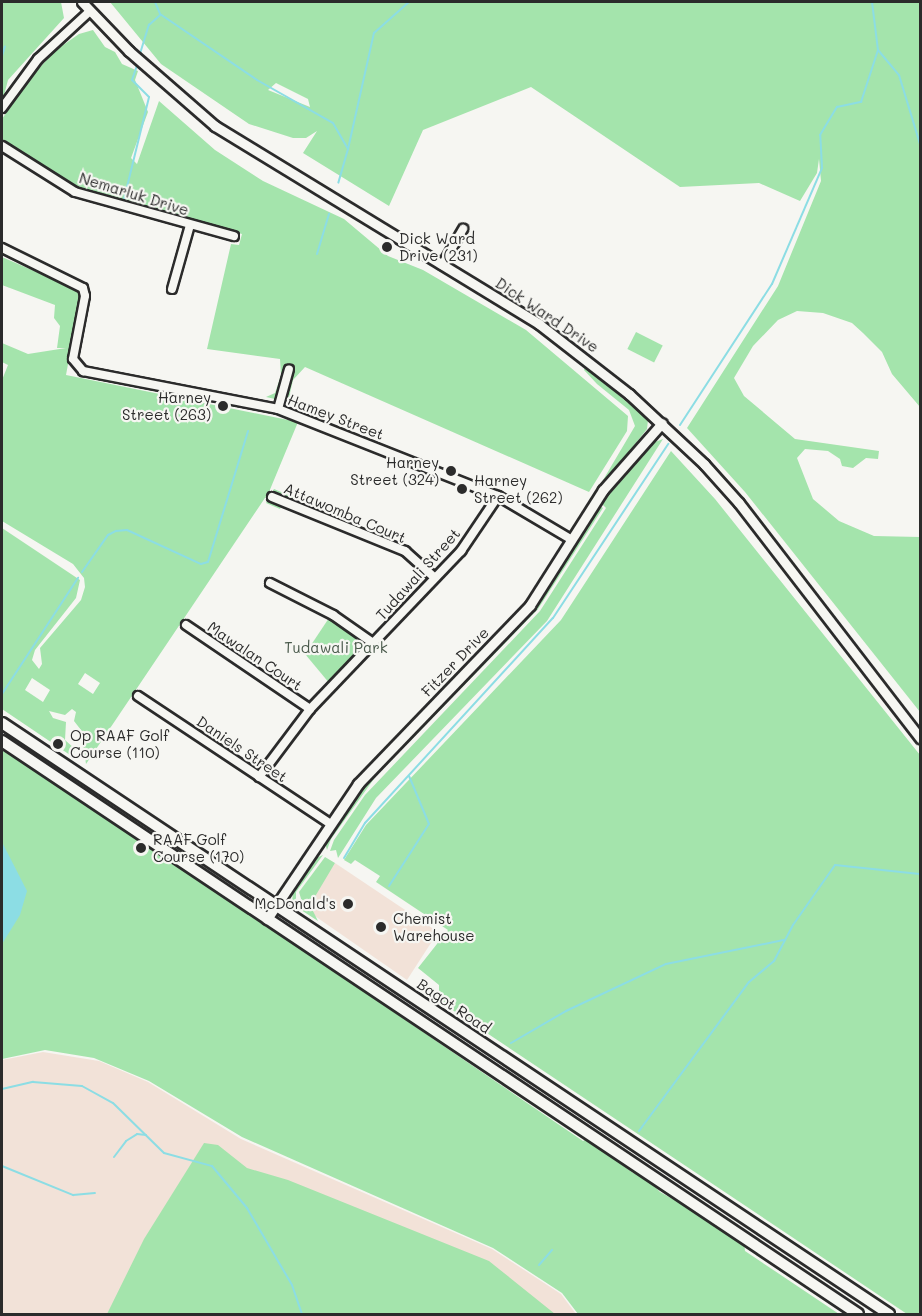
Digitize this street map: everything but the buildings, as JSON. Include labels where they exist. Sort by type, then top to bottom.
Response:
[{"type":"main road","name":"Bagot Road","points":[[2,723],[889,1314]]},
{"type":"main road","points":[[2,741],[858,1314]]},
{"type":"street","name":"Dick Ward Drive","points":[[82,2],[139,60],[215,126],[442,265],[587,358],[662,423],[739,503],[921,738]]},
{"type":"street","points":[[2,108],[38,59],[90,11]]},
{"type":"street","name":"Nemarluk Drive","points":[[2,146],[75,192],[234,236]]},
{"type":"street","points":[[172,289],[189,225]]},
{"type":"street","points":[[442,265],[463,228]]},
{"type":"street","name":"Hamey Street","points":[[2,248],[83,288],[85,296],[73,351],[75,365],[95,374],[278,409],[498,496],[572,540]]},
{"type":"street","points":[[278,409],[289,369]]},
{"type":"street","name":"Fitzer Drive","points":[[267,919],[362,780],[530,605],[603,490],[662,423]]},
{"type":"street","name":"Tudawali Street","points":[[259,777],[310,709],[461,551],[498,496]]},
{"type":"street","name":"Attawomba Court","points":[[272,497],[405,551],[435,578]]},
{"type":"street","points":[[270,583],[333,615],[373,643]]},
{"type":"street","name":"Mawalan Court","points":[[186,626],[310,709]]},
{"type":"street","name":"Daniels Street","points":[[138,696],[331,824]]},
{"type":"shaded area","points":[[335,863],[438,932],[407,980],[312,914],[313,896]]},
{"type":"shaded area","points":[[43,1052],[99,1061],[148,1082],[241,1139],[492,1249],[561,1294],[576,1314],[2,1314],[2,1060]]},
{"type":"green space","points":[[2,2],[61,2],[64,18],[8,80],[2,103]]},
{"type":"green space","points":[[110,2],[920,2],[920,407],[892,374],[882,352],[863,333],[852,323],[823,313],[797,311],[778,320],[753,346],[734,378],[744,396],[795,439],[879,451],[878,459],[866,458],[853,468],[842,466],[840,459],[828,451],[805,449],[797,458],[813,499],[839,521],[874,536],[920,537],[920,712],[745,492],[687,428],[778,286],[821,181],[819,159],[817,173],[800,201],[759,183],[680,187],[531,87],[423,130],[389,206],[303,153],[317,131],[306,138],[293,138],[249,124],[161,64]],"holes":[[[276,83],[308,99],[310,107],[268,90]]]},
{"type":"green space","points":[[93,30],[105,47],[115,52],[122,64],[138,71],[135,80],[148,112],[131,158],[137,164],[159,101],[215,150],[263,181],[344,219],[388,256],[423,270],[526,330],[628,416],[627,431],[589,492],[305,367],[293,380],[290,393],[296,405],[285,401],[283,377],[275,399],[266,397],[275,393],[281,375],[280,359],[207,349],[231,244],[239,245],[242,234],[96,195],[51,173],[2,141],[2,119],[28,80],[56,50],[79,34]]},
{"type":"green space","points":[[2,257],[78,290],[80,299],[66,375],[298,422],[269,492],[86,764],[81,730],[74,721],[76,712],[72,709],[65,715],[49,711],[53,718],[66,722],[65,740],[75,749],[73,757],[2,709],[2,528],[80,580],[76,598],[35,650],[32,660],[39,669],[42,664],[40,648],[81,600],[85,587],[84,578],[73,564],[2,521],[2,380],[8,365],[2,362],[2,343],[28,354],[66,348],[57,348],[60,326],[54,318],[55,305],[2,285]],"holes":[[[85,673],[100,683],[93,694],[78,684]],[[32,678],[50,690],[43,702],[25,690]]]},
{"type":"green space","points":[[636,332],[663,346],[654,363],[627,349]]},
{"type":"green space","points":[[585,366],[648,420],[647,429],[593,497],[635,426],[629,410],[597,384],[584,370]]},
{"type":"green space","points":[[663,439],[547,621],[376,798],[338,858],[336,850],[330,851],[334,840],[365,795],[540,611],[606,508],[602,504],[611,490],[655,442]]},
{"type":"green space","points":[[671,451],[715,499],[920,755],[920,1314],[907,1314],[439,1001],[439,985],[418,968],[448,930],[376,882],[380,876],[355,860],[351,864],[344,860],[366,825],[561,620]]},
{"type":"green space","points":[[274,489],[293,497],[291,501],[273,494],[270,500],[282,505],[280,509],[266,503]]},
{"type":"green space","points":[[600,506],[603,508],[538,609],[378,774],[535,608]]},
{"type":"green space","name":"Tudawali Park","points":[[329,618],[361,638],[365,647],[330,684],[305,654]]},
{"type":"green space","points":[[2,745],[583,1141],[588,1138],[633,1173],[646,1177],[660,1192],[721,1226],[744,1242],[745,1251],[839,1314],[578,1314],[562,1293],[493,1248],[242,1137],[149,1081],[94,1058],[45,1050],[2,1059]]},
{"type":"green space","points":[[376,776],[331,839],[327,850],[325,843],[360,791]]},
{"type":"green space","points":[[323,855],[296,892],[296,906],[292,903],[293,891],[316,858]]},
{"type":"green space","points":[[325,857],[335,863],[310,905],[318,921],[298,908],[302,902],[299,892]]},
{"type":"green space","points":[[204,1143],[218,1145],[247,1168],[288,1180],[489,1261],[555,1314],[107,1314],[144,1239]]},
{"type":"water","points":[[2,842],[27,891],[20,915],[2,944]]},
{"type":"waterway","points":[[155,2],[160,14],[257,80],[333,123],[348,149],[338,183]]},
{"type":"waterway","points":[[348,149],[374,33],[409,2]]},
{"type":"waterway","points":[[872,2],[878,50],[899,75],[920,144]]},
{"type":"waterway","points":[[139,57],[149,25],[160,15]]},
{"type":"waterway","points":[[2,56],[5,46]]},
{"type":"waterway","points":[[680,425],[772,284],[822,168],[820,135],[837,107],[861,102],[878,50]]},
{"type":"waterway","points":[[124,199],[149,97],[132,80],[138,63]]},
{"type":"waterway","points":[[317,254],[329,214]]},
{"type":"waterway","points":[[82,572],[108,535],[116,531],[127,530],[201,564],[208,562],[248,431]]},
{"type":"waterway","points":[[344,858],[365,823],[553,618],[668,444]]},
{"type":"waterway","points":[[2,694],[78,578]]},
{"type":"waterway","points":[[389,886],[429,824],[409,776]]},
{"type":"waterway","points":[[639,1131],[749,982],[774,961],[793,925],[835,865],[920,874]]},
{"type":"waterway","points":[[511,1043],[566,1011],[666,964],[784,940]]},
{"type":"waterway","points":[[2,1089],[33,1082],[82,1086],[113,1103],[164,1153],[212,1166],[247,1208],[292,1285],[302,1314]]},
{"type":"waterway","points":[[114,1157],[126,1141],[137,1134],[146,1135]]},
{"type":"waterway","points":[[2,1166],[73,1195],[95,1193]]},
{"type":"waterway","points":[[539,1265],[552,1250]]},
{"type":"place","name":"Dick Ward Drive (231)","points":[[387,247]]},
{"type":"place","name":"Harney Street (263)","points":[[223,406]]},
{"type":"place","name":"Harney Street (324)","points":[[451,471]]},
{"type":"place","name":"Harney Street (262)","points":[[462,489]]},
{"type":"place","name":"Op RAAF Golf Course (110)","points":[[58,744]]},
{"type":"place","name":"RAAF Golf Course (170)","points":[[141,848]]},
{"type":"place","name":"McDonald's","points":[[348,904]]},
{"type":"place","name":"Chemist Warehouse","points":[[381,927]]}]
